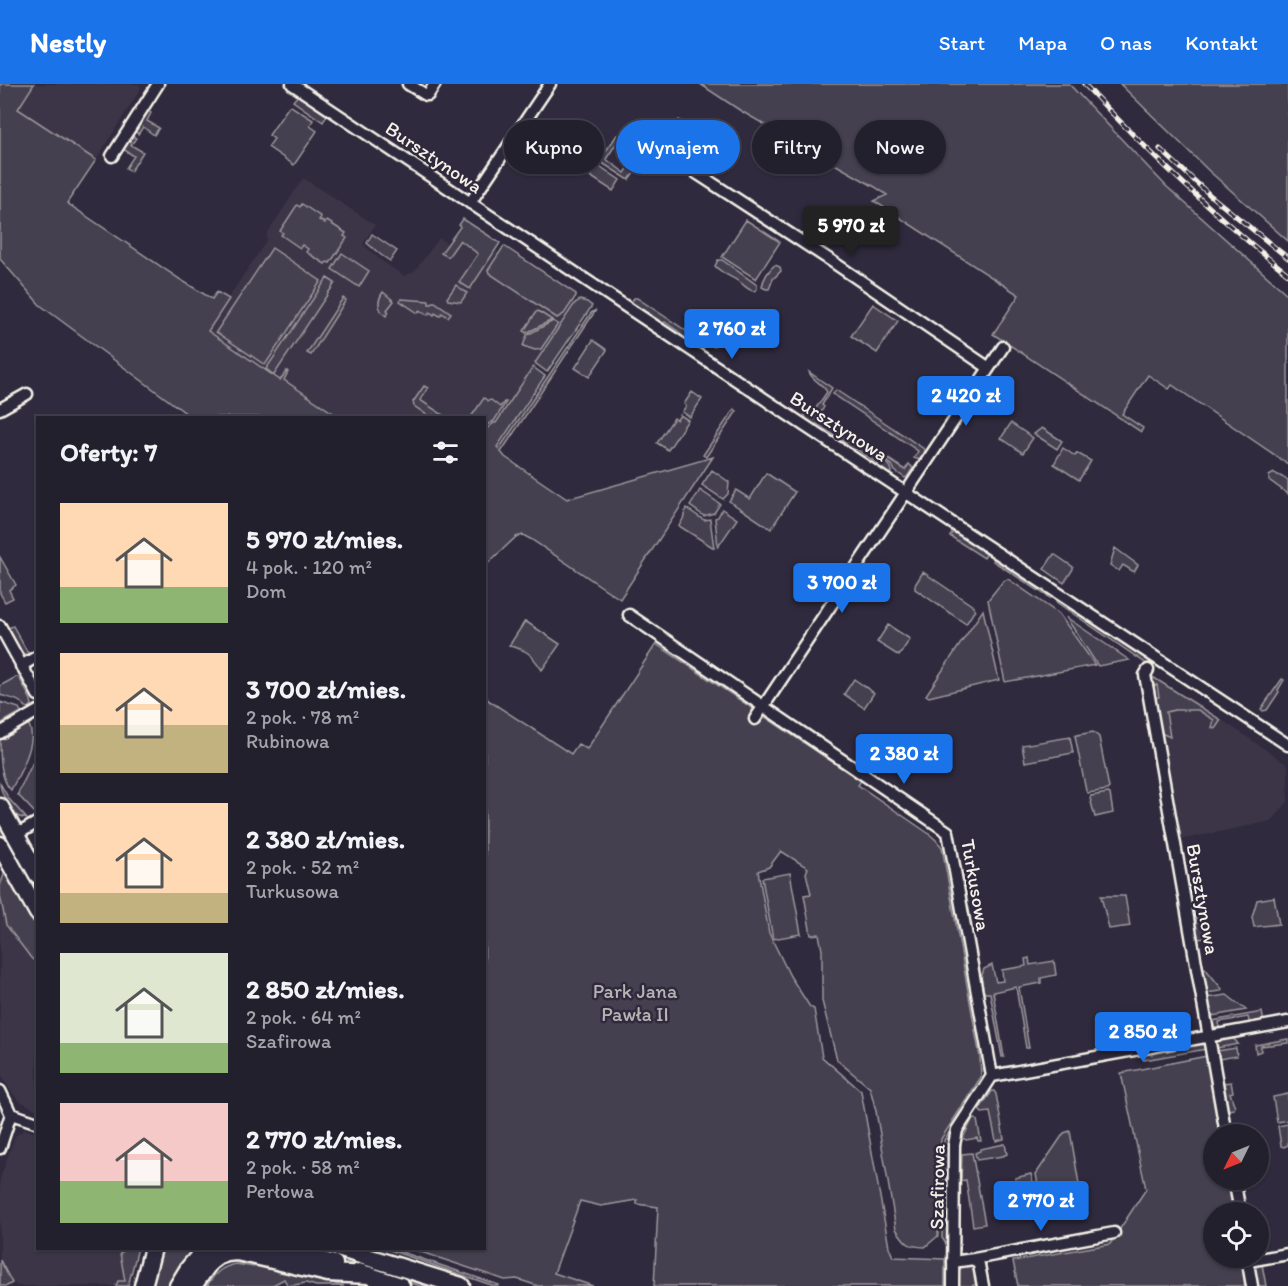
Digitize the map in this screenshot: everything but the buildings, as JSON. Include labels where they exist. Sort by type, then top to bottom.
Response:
[{"type":"main road","points":[[0,807],[36,871]]},
{"type":"main road","points":[[0,845],[36,909]]},
{"type":"main road","points":[[143,1286],[153,1250]]},
{"type":"main road","points":[[178,1286],[204,1250]]},
{"type":"main road","points":[[285,1250],[401,1286]]},
{"type":"main road","points":[[345,1250],[461,1286]]},
{"type":"main road","points":[[380,1250],[440,1278]]},
{"type":"main road","points":[[193,1286],[210,1262],[218,1256],[236,1252],[328,1273],[369,1275]]},
{"type":"street","points":[[112,156],[158,84]]},
{"type":"street","name":"Bursztynowa","points":[[292,84],[1288,745]]},
{"type":"street","points":[[408,84],[426,95],[435,84]]},
{"type":"street","points":[[470,203],[550,84]]},
{"type":"street","points":[[698,174],[989,368]]},
{"type":"street","points":[[755,719],[1002,347]]},
{"type":"street","points":[[0,409],[27,394]]},
{"type":"street","name":"Turkusowa","points":[[629,615],[948,832],[992,1076]]},
{"type":"street","points":[[0,626],[36,692]]},
{"type":"street","points":[[21,666],[36,657]]},
{"type":"street","name":"Bursztynowa","points":[[1149,670],[1145,675],[1224,1124]]},
{"type":"street","points":[[0,733],[36,712]]},
{"type":"street","points":[[16,835],[36,823]]},
{"type":"street","points":[[992,1076],[1288,1022]]},
{"type":"street","name":"Szafirowa","points":[[953,1286],[954,1145],[957,1130],[992,1076]]},
{"type":"street","points":[[0,1091],[11,1114],[0,1148]]},
{"type":"street","points":[[11,1114],[36,1122]]},
{"type":"street","points":[[953,1262],[1114,1233]]},
{"type":"street","points":[[1269,1256],[1288,1254]]},
{"type":"street","points":[[974,1259],[979,1265],[983,1286]]},
{"type":"street","points":[[1249,1268],[1252,1286]]},
{"type":"shaded area","points":[[34,84],[139,84],[141,88],[96,160],[17,109]]},
{"type":"shaded area","points":[[303,178],[375,225],[363,244],[378,258],[404,276],[414,272],[439,238],[448,244],[444,249],[463,229],[577,305],[489,437],[486,435],[486,416],[334,416],[207,331],[267,240],[267,234]]},
{"type":"shaded area","points":[[1149,674],[1288,765],[1288,802],[1272,821],[1180,840]]},
{"type":"shaded area","points":[[0,900],[36,966],[36,1109],[18,1100],[0,1072]]},
{"type":"shaded area","points":[[25,1129],[36,1134],[36,1250],[125,1250],[120,1253],[125,1281],[118,1281],[116,1286],[16,1286],[12,1281],[0,1258],[0,1179],[15,1136]]},
{"type":"green space","points":[[0,84],[34,84],[18,109],[96,160],[67,203],[212,299],[217,292],[229,299],[208,331],[280,380],[287,371],[284,380],[338,416],[190,416],[40,305],[0,259]]},
{"type":"green space","points":[[700,84],[1069,84],[1166,186],[1288,295],[1288,464],[1172,385],[1169,389],[1148,375],[1122,414],[1143,428],[1141,432],[993,334],[1019,295],[874,201],[887,195],[842,168],[842,120],[757,120]]},
{"type":"green space","points":[[1120,84],[1288,84],[1288,241],[1209,171]]},
{"type":"green space","points":[[299,94],[328,114],[323,122],[293,101]]},
{"type":"green space","points":[[289,106],[313,120],[310,126],[317,131],[294,165],[268,147],[274,139],[269,135]]},
{"type":"green space","points":[[147,110],[151,113],[147,121],[159,128],[154,135],[143,127],[138,134],[134,130]]},
{"type":"green space","points":[[130,135],[136,138],[131,145],[143,152],[131,171],[126,168],[134,156],[120,147]]},
{"type":"green space","points":[[616,136],[616,144],[606,159],[616,166],[616,172],[604,164],[604,154]]},
{"type":"green space","points":[[604,169],[620,180],[613,191],[590,176],[604,174]]},
{"type":"green space","points":[[620,174],[633,174],[629,180]]},
{"type":"green space","points":[[302,204],[321,217],[319,220],[325,223],[327,221],[346,233],[344,236],[347,238],[330,263],[325,264],[306,252],[308,249],[302,245],[300,248],[281,235],[283,233],[280,231],[297,205],[300,207]]},
{"type":"green space","points":[[463,219],[500,243],[470,289],[459,282],[478,254],[460,240],[448,257],[441,253],[460,227]]},
{"type":"green space","points":[[746,220],[780,242],[756,279],[722,257]]},
{"type":"green space","points":[[372,234],[397,251],[390,261],[367,243]]},
{"type":"green space","points":[[504,246],[576,294],[564,314],[557,318],[489,273],[488,270]]},
{"type":"green space","points":[[272,248],[321,281],[265,365],[216,332]]},
{"type":"green space","points":[[342,253],[369,271],[359,287],[332,269]]},
{"type":"green space","points":[[718,260],[722,260],[757,285],[757,289],[750,290],[721,271],[715,266]]},
{"type":"green space","points":[[775,265],[780,267],[781,271],[773,279],[769,289],[766,289],[762,287],[764,281]]},
{"type":"green space","points":[[327,278],[335,283],[274,375],[266,369]]},
{"type":"green space","points":[[456,285],[467,293],[461,302],[447,298]]},
{"type":"green space","points":[[383,292],[394,301],[387,310],[389,312],[386,316],[379,305]]},
{"type":"green space","points":[[343,298],[346,300],[311,355],[307,353]]},
{"type":"green space","points":[[634,298],[694,338],[689,342],[665,322],[660,324],[630,304]]},
{"type":"green space","points":[[401,299],[429,301],[429,304],[435,302],[451,313],[448,317],[442,313],[440,316],[430,312],[428,315],[420,310],[418,313],[400,301]]},
{"type":"green space","points":[[580,300],[592,306],[547,372],[535,363],[575,303]]},
{"type":"green space","points":[[873,304],[898,321],[877,353],[851,336]]},
{"type":"green space","points":[[596,310],[501,452],[505,457],[567,499],[713,457],[620,599],[523,535],[516,537],[486,565],[486,429],[496,423],[533,367],[545,376],[497,447],[499,449],[591,313]]},
{"type":"green space","points":[[538,311],[552,320],[526,333],[524,331]]},
{"type":"green space","points":[[553,321],[558,324],[541,349],[535,350],[523,346],[527,335]]},
{"type":"green space","points":[[720,324],[726,329],[714,347],[702,339],[709,342]]},
{"type":"green space","points":[[593,340],[607,350],[589,377],[575,368]]},
{"type":"green space","points":[[809,372],[832,388],[822,405],[824,407],[820,414],[905,470],[909,464],[913,468],[907,477],[905,478],[895,471],[892,465],[807,409],[814,411],[827,392]]},
{"type":"green space","points":[[424,386],[428,388],[420,400],[444,416],[429,416],[414,406],[413,402]]},
{"type":"green space","points":[[836,390],[924,449],[925,452],[920,460],[914,458],[918,451],[833,394]]},
{"type":"green space","points":[[692,392],[702,399],[690,417],[682,412]]},
{"type":"green space","points":[[484,398],[500,407],[506,402],[494,421],[486,425],[486,416],[472,416]]},
{"type":"green space","points":[[734,409],[737,411],[706,457],[703,455]]},
{"type":"green space","points":[[806,411],[890,466],[892,471],[888,476],[879,470],[878,464],[856,449],[850,450],[846,443],[817,424],[812,425],[804,414]]},
{"type":"green space","points":[[680,415],[688,420],[668,450],[657,443],[674,418],[677,420]]},
{"type":"green space","points":[[1011,423],[1033,438],[1023,453],[1001,438]]},
{"type":"green space","points":[[1042,428],[1062,441],[1057,449],[1034,434]]},
{"type":"green space","points":[[1063,448],[1075,456],[1077,453],[1091,461],[1079,480],[1054,464]]},
{"type":"green space","points":[[712,470],[729,482],[728,494],[723,499],[702,485]]},
{"type":"green space","points":[[766,473],[795,492],[771,529],[729,501],[736,490],[750,499]]},
{"type":"green space","points":[[1274,473],[1288,480],[1288,494],[1269,480],[1269,476]]},
{"type":"green space","points":[[700,490],[720,504],[714,513],[704,516],[690,506]]},
{"type":"green space","points":[[686,508],[704,520],[710,519],[714,548],[679,526]]},
{"type":"green space","points":[[722,509],[737,519],[718,547],[715,518]]},
{"type":"green space","points":[[956,532],[987,553],[984,558],[950,536]]},
{"type":"green space","points":[[1115,548],[1138,565],[1134,572],[1123,565],[1119,571],[1110,565]]},
{"type":"green space","points":[[1054,554],[1073,567],[1064,583],[1044,569]]},
{"type":"green space","points":[[0,557],[16,585],[9,590],[13,598],[5,602],[0,593]]},
{"type":"green space","points":[[995,558],[1053,596],[1052,598],[993,561]]},
{"type":"green space","points":[[923,572],[973,606],[975,610],[966,624],[915,589]]},
{"type":"green space","points":[[1008,579],[1059,614],[1095,665],[1005,682],[988,600],[1003,581]]},
{"type":"green space","points":[[1057,598],[1151,661],[1147,664],[1056,602]]},
{"type":"green space","points":[[983,610],[999,680],[929,697],[926,695]]},
{"type":"green space","points":[[1066,617],[1129,660],[1098,666]]},
{"type":"green space","points":[[525,621],[560,644],[542,670],[528,654],[509,646]]},
{"type":"green space","points":[[888,625],[910,639],[899,656],[877,642]]},
{"type":"green space","points":[[13,626],[29,655],[21,652],[12,641],[6,629]]},
{"type":"green space","name":"Park Jana Pawła II","points":[[656,644],[861,781],[858,785],[928,833],[942,847],[980,1057],[981,1077],[941,1139],[938,1236],[925,1247],[907,1243],[896,1229],[870,1088],[837,1060],[822,1001],[822,950],[819,934],[811,935],[804,895],[811,894],[806,873],[808,868],[781,851],[769,867],[758,871],[769,933],[790,976],[810,1007],[814,1009],[822,1057],[861,1091],[889,1247],[893,1257],[945,1259],[945,1286],[654,1286],[658,1207],[637,1204],[637,1200],[601,1206],[580,1201],[554,1273],[593,1286],[538,1286],[517,1279],[505,1280],[415,1250],[486,1250],[486,695],[488,700],[571,754],[578,744],[587,749]]},
{"type":"green space","points":[[1151,676],[1221,720],[1215,729],[1212,728],[1214,720],[1198,710],[1175,710],[1166,712],[1170,737],[1161,733],[1155,698],[1159,697],[1157,685],[1152,686]]},
{"type":"green space","points":[[19,677],[31,700],[32,705],[29,708],[18,700],[0,695],[0,686]]},
{"type":"green space","points":[[854,679],[874,693],[864,708],[844,694]]},
{"type":"green space","points":[[1282,679],[1284,680],[1279,692],[1267,710],[1263,711],[1261,709]]},
{"type":"green space","points":[[0,702],[19,708],[21,712],[0,724]]},
{"type":"green space","points":[[25,723],[29,725],[31,740],[23,767],[11,790],[3,774],[0,738]]},
{"type":"green space","points":[[1093,732],[1099,737],[1109,788],[1088,793],[1075,736]]},
{"type":"green space","points":[[1070,737],[1073,753],[1025,762],[1022,745]]},
{"type":"green space","points":[[36,756],[36,814],[18,795]]},
{"type":"green space","points":[[0,783],[9,799],[27,819],[17,816],[11,810]]},
{"type":"green space","points":[[1108,793],[1113,813],[1095,817],[1091,796]]},
{"type":"green space","points":[[0,821],[36,889],[36,900],[0,834]]},
{"type":"green space","points":[[6,869],[36,925],[36,962],[6,925],[0,886]]},
{"type":"green space","points":[[790,873],[801,934],[773,939],[762,878]]},
{"type":"green space","points":[[1101,896],[1125,896],[1130,926],[1109,929]]},
{"type":"green space","points":[[1274,897],[1279,924],[1254,927],[1252,917],[1257,900]]},
{"type":"green space","points":[[1202,913],[1207,938],[1196,939],[1193,925]]},
{"type":"green space","points":[[1029,958],[1030,965],[1054,961],[1056,975],[1041,978],[1041,983],[1019,987],[1029,1048],[1026,1048],[1016,987],[993,992],[1004,1057],[1002,1057],[990,993],[984,993],[981,978],[984,969],[992,965],[996,982],[1003,981],[1002,970],[1026,966],[1025,959]]},
{"type":"green space","points":[[1202,968],[1205,968],[1222,989],[1221,991],[1206,993]]},
{"type":"green space","points":[[1227,995],[1246,1010],[1209,1015],[1207,998]]},
{"type":"green space","points":[[1262,1012],[1264,1023],[1250,1025],[1248,1017],[1219,1022],[1220,1031],[1212,1032],[1210,1023],[1212,1021]]},
{"type":"green space","points":[[1232,1038],[1238,1044],[1217,1048],[1214,1046],[1213,1041]]},
{"type":"green space","points":[[1288,1039],[1288,1043],[1261,1046],[1261,1051],[1256,1053],[1255,1045]]},
{"type":"green space","points":[[1206,1042],[1207,1049],[1144,1060],[1149,1052]]},
{"type":"green space","points":[[1236,1048],[1237,1056],[1219,1059],[1216,1057],[1217,1051]]},
{"type":"green space","points":[[1207,1056],[1219,1124],[1203,1124],[1203,1190],[1231,1190],[1233,1202],[1203,1202],[1203,1268],[1245,1268],[1248,1286],[1018,1286],[1013,1261],[1110,1244],[1146,1189],[1121,1073]]},
{"type":"green space","points":[[1231,1082],[1233,1092],[1230,1093],[1235,1107],[1227,1110],[1221,1086],[1223,1083]]},
{"type":"green space","points":[[992,1091],[996,1094],[1004,1139],[996,1141],[990,1112],[982,1113],[979,1110]]},
{"type":"green space","points":[[1288,1094],[1288,1120],[1277,1122],[1273,1097]]},
{"type":"green space","points":[[973,1118],[977,1120],[981,1141],[977,1138],[966,1140],[963,1138]]},
{"type":"green space","points":[[956,1122],[950,1140],[950,1181],[943,1181],[944,1140]]},
{"type":"green space","points":[[1288,1124],[1288,1145],[1284,1147],[1281,1146],[1278,1126]]},
{"type":"green space","points":[[1070,1131],[1079,1184],[1039,1191],[1036,1174],[1064,1133]]},
{"type":"green space","points":[[1005,1144],[1007,1154],[977,1160],[975,1153],[980,1149]]},
{"type":"green space","points":[[972,1153],[985,1224],[973,1226],[966,1180],[961,1181],[962,1154]]},
{"type":"green space","points":[[1031,1174],[1034,1193],[1018,1194],[1015,1178]]},
{"type":"green space","points":[[942,1219],[949,1219],[948,1247],[942,1238]]},
{"type":"green space","points":[[125,1250],[137,1250],[128,1286],[116,1286],[118,1281],[125,1281],[120,1253]]},
{"type":"green space","points":[[160,1250],[183,1250],[193,1253],[170,1286],[151,1286]]},
{"type":"green space","points":[[305,1250],[326,1250],[442,1286],[420,1286]]},
{"type":"green space","points":[[390,1250],[396,1250],[499,1285],[494,1286]]},
{"type":"green space","points":[[0,1260],[12,1283],[7,1286],[0,1286]]},
{"type":"green space","points":[[236,1264],[254,1267],[256,1265],[344,1286],[316,1286],[306,1283],[288,1286],[284,1279],[271,1286],[207,1286],[219,1271]]},
{"type":"green space","points":[[968,1264],[974,1268],[977,1284],[957,1286],[960,1269]]},
{"type":"green space","points":[[1253,1268],[1263,1268],[1266,1286],[1255,1286]]},
{"type":"railway","points":[[1084,84],[1183,183],[1288,274]]},
{"type":"railway","points":[[1160,149],[1211,196],[1288,258]]}]
